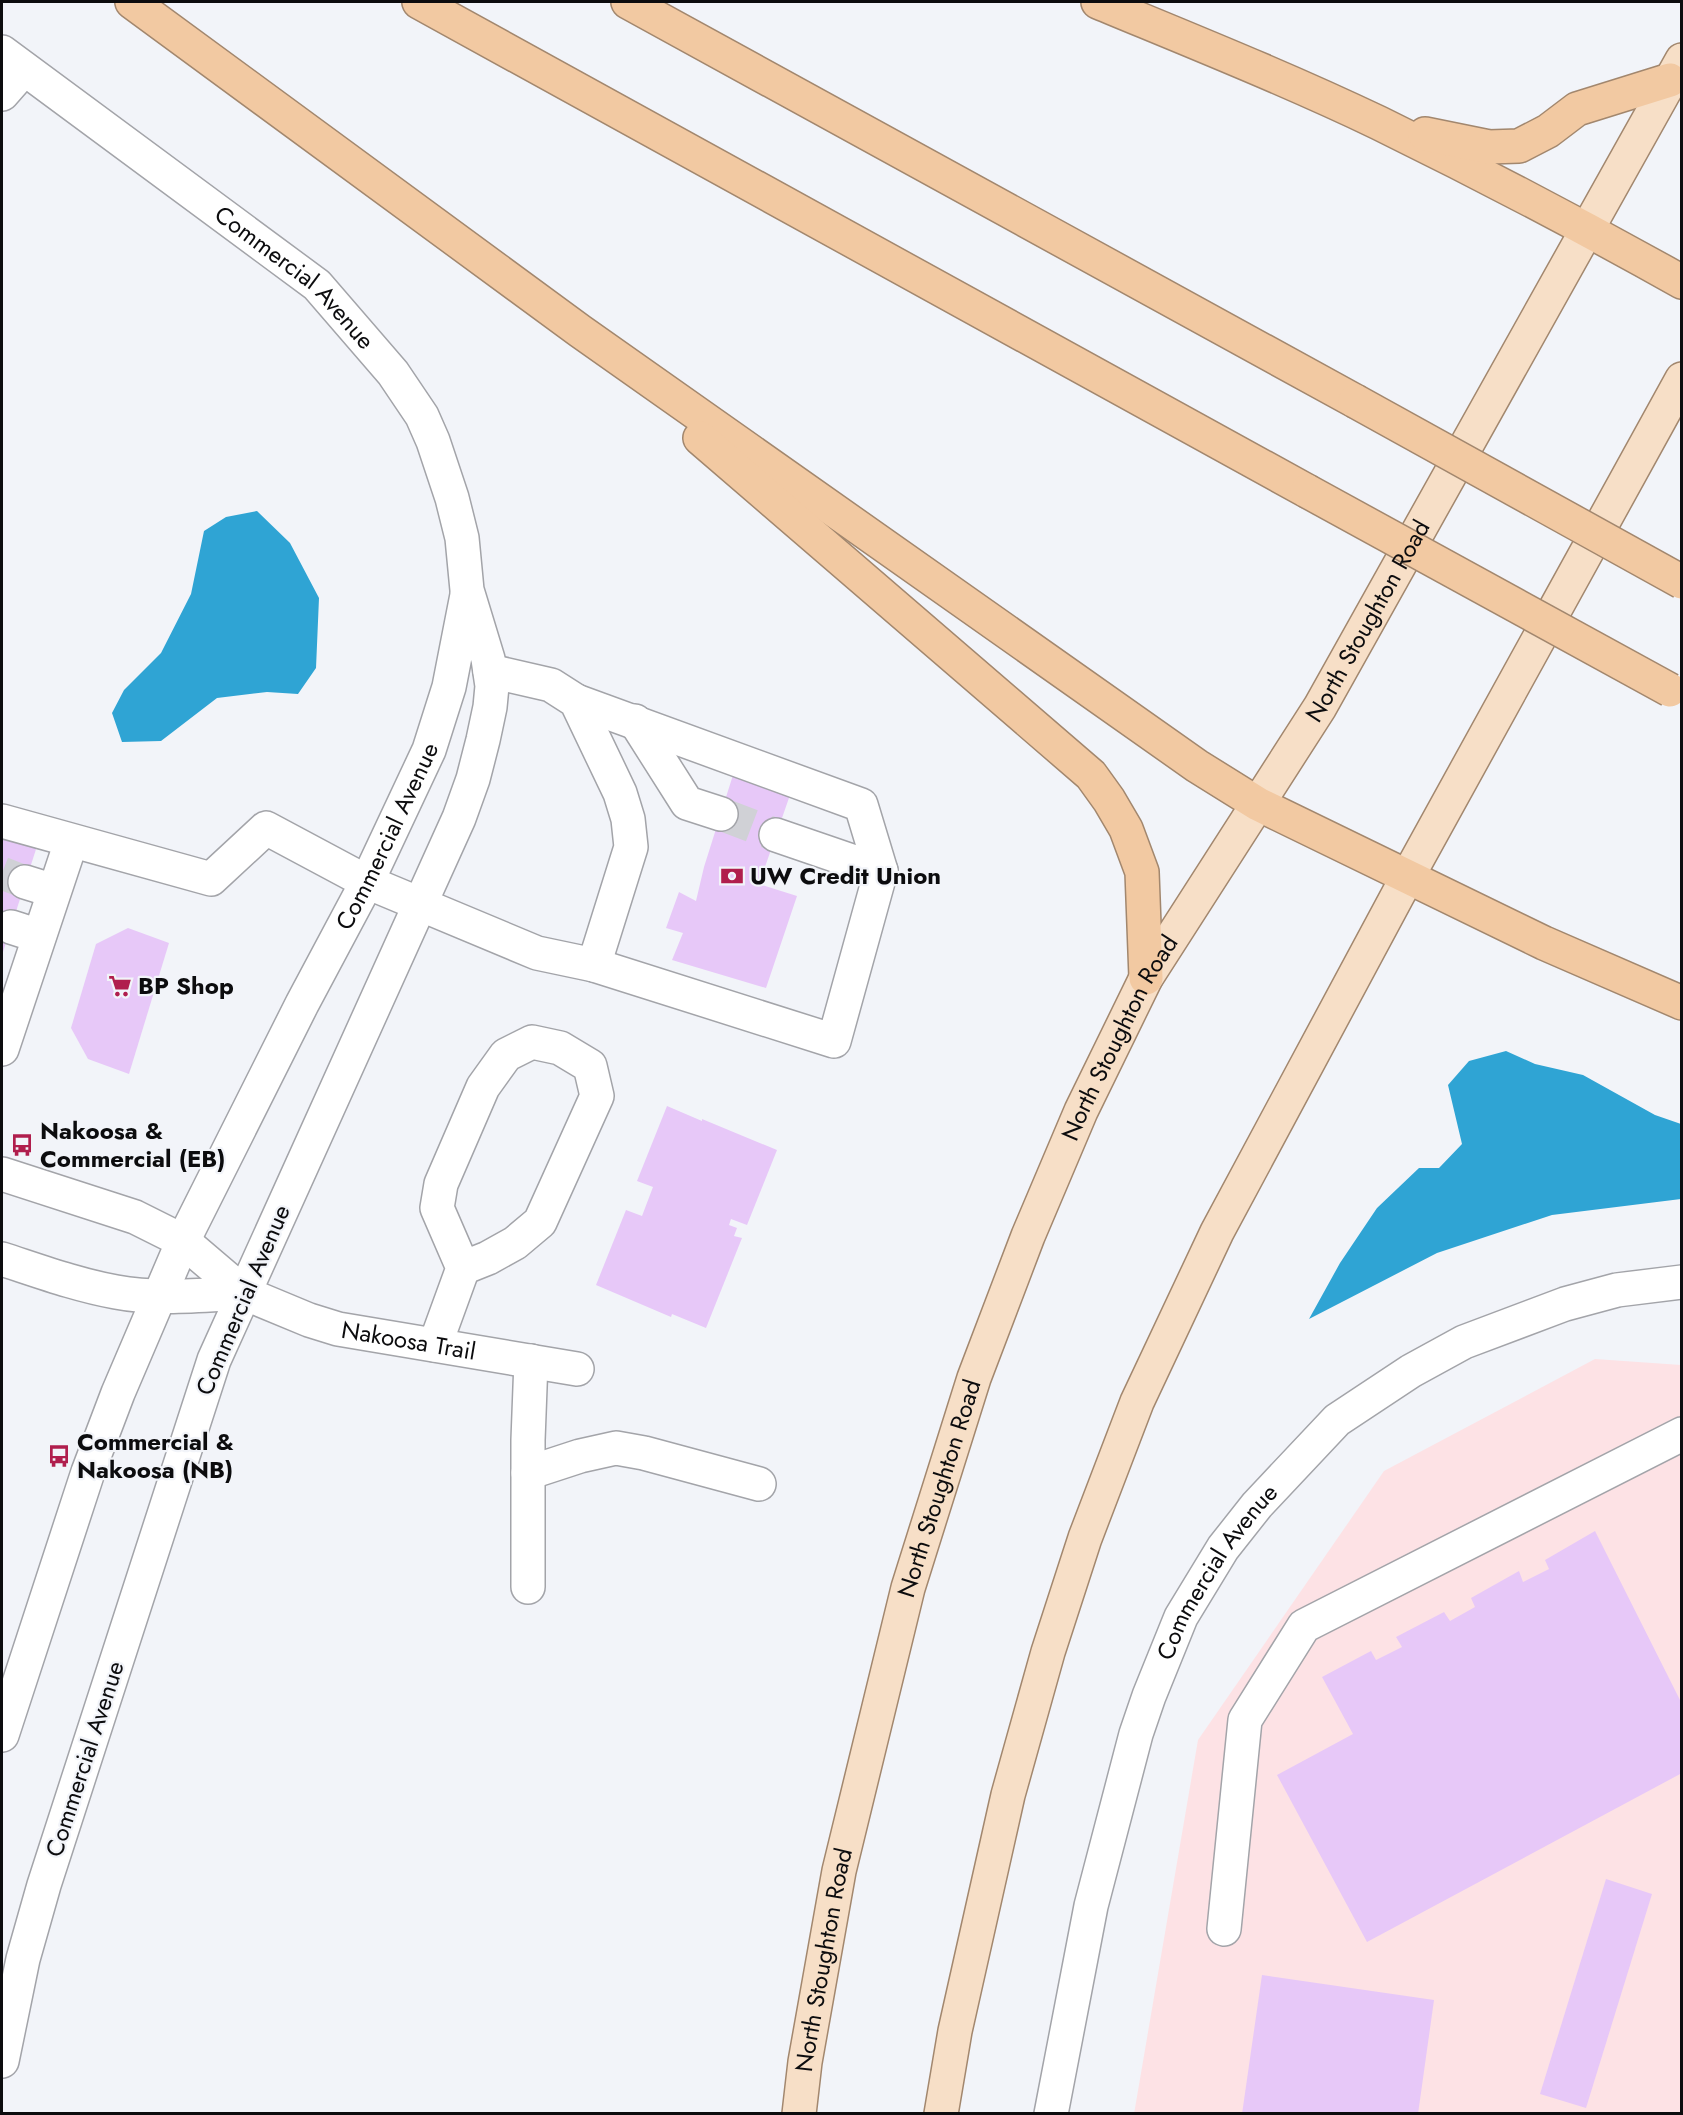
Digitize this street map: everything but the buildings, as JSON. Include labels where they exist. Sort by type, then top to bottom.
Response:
[{"type":"highway","points":[[132,2],[580,332],[1197,766],[1258,804],[1544,943],[1682,1003]]},
{"type":"highway","points":[[419,2],[1676,693]]},
{"type":"highway","points":[[628,2],[1682,582]]},
{"type":"highway","points":[[1098,2],[1241,61],[1379,124],[1587,229],[1682,282]]},
{"type":"highway","points":[[1379,124],[1488,147],[1518,146],[1548,131],[1577,109],[1676,70]]},
{"type":"highway","points":[[580,332],[773,503],[1091,776],[1109,800],[1125,829],[1142,872],[1146,978]]},
{"type":"main road","name":"North Stoughton Road","points":[[799,2114],[805,2062],[839,1871],[908,1588],[974,1378],[1028,1236],[1081,1111],[1146,978],[1320,707],[1676,70]]},
{"type":"main road","points":[[941,2114],[955,2031],[1008,1795],[1048,1652],[1085,1538],[1137,1402],[1217,1232],[1408,876],[1682,380]]},
{"type":"street","points":[[2,94],[13,61]]},
{"type":"street","name":"Commercial Avenue","points":[[2,2061],[23,1959],[44,1885],[214,1360],[459,818],[473,779],[490,707],[492,686],[480,628],[467,590],[462,538],[452,498],[422,416],[385,364],[317,285],[13,61]]},
{"type":"street","name":"Commercial Avenue","points":[[2,1735],[88,1472],[118,1393],[183,1241],[302,1004],[367,882],[419,774],[436,732],[449,687],[467,590]]},
{"type":"street","points":[[2,821],[70,842],[211,879],[266,828],[367,882],[537,953],[594,965],[834,1041],[881,871],[861,805],[576,701],[551,685],[490,671]]},
{"type":"street","points":[[576,701],[620,793],[628,819],[631,847],[594,965]]},
{"type":"street","points":[[635,721],[687,803],[721,814]]},
{"type":"street","points":[[776,835],[881,871]]},
{"type":"street","points":[[4,1033],[13,978],[40,887],[70,842]]},
{"type":"street","points":[[435,1345],[463,1268],[437,1208],[441,1184],[483,1087],[506,1055],[532,1042],[560,1048],[590,1066],[597,1096],[540,1222],[515,1243],[488,1258],[463,1268]]},
{"type":"street","name":"Nakoosa Trail","points":[[2,1174],[135,1217],[183,1241],[244,1293],[309,1320],[338,1329],[577,1369]]},
{"type":"street","name":"Nakoosa Trail","points":[[2,1259],[60,1278],[117,1292],[199,1296],[244,1293]]},
{"type":"street","name":"Commercial Avenue","points":[[1052,2114],[1091,1906],[1136,1734],[1149,1695],[1181,1617],[1223,1548],[1257,1505],[1337,1419],[1411,1371],[1464,1342],[1565,1304],[1617,1290],[1682,1282]]},
{"type":"street","points":[[528,1587],[531,1361]]},
{"type":"street","points":[[1224,1929],[1245,1720],[1304,1626],[1682,1434]]},
{"type":"street","points":[[528,1473],[580,1456],[616,1448],[644,1453],[759,1484]]},
{"type":"shaded area","points":[[1595,1359],[1681,1365],[1681,2113],[1134,2114],[1198,1740],[1384,1471]]},
{"type":"water","points":[[257,511],[290,543],[319,598],[316,668],[298,694],[267,692],[217,698],[161,741],[122,742],[112,713],[124,690],[161,653],[191,594],[204,531],[226,517]]},
{"type":"water","points":[[1506,1051],[1535,1064],[1583,1075],[1655,1115],[1681,1124],[1681,1199],[1552,1215],[1437,1253],[1309,1319],[1340,1263],[1377,1208],[1419,1168],[1439,1168],[1462,1144],[1448,1085],[1469,1061]]},
{"type":"tunnel","points":[[721,814],[776,835]]},
{"type":"tunnel","points":[[2,873],[25,882]]},
{"type":"place","name":"UW Credit Union","points":[[732,876]]},
{"type":"place","name":"BP Shop","points":[[120,986]]},
{"type":"place","name":"Nakoosa & Commercial (EB)","points":[[22,1145]]},
{"type":"place","name":"Commercial & Nakoosa (NB)","points":[[59,1456]]}]
